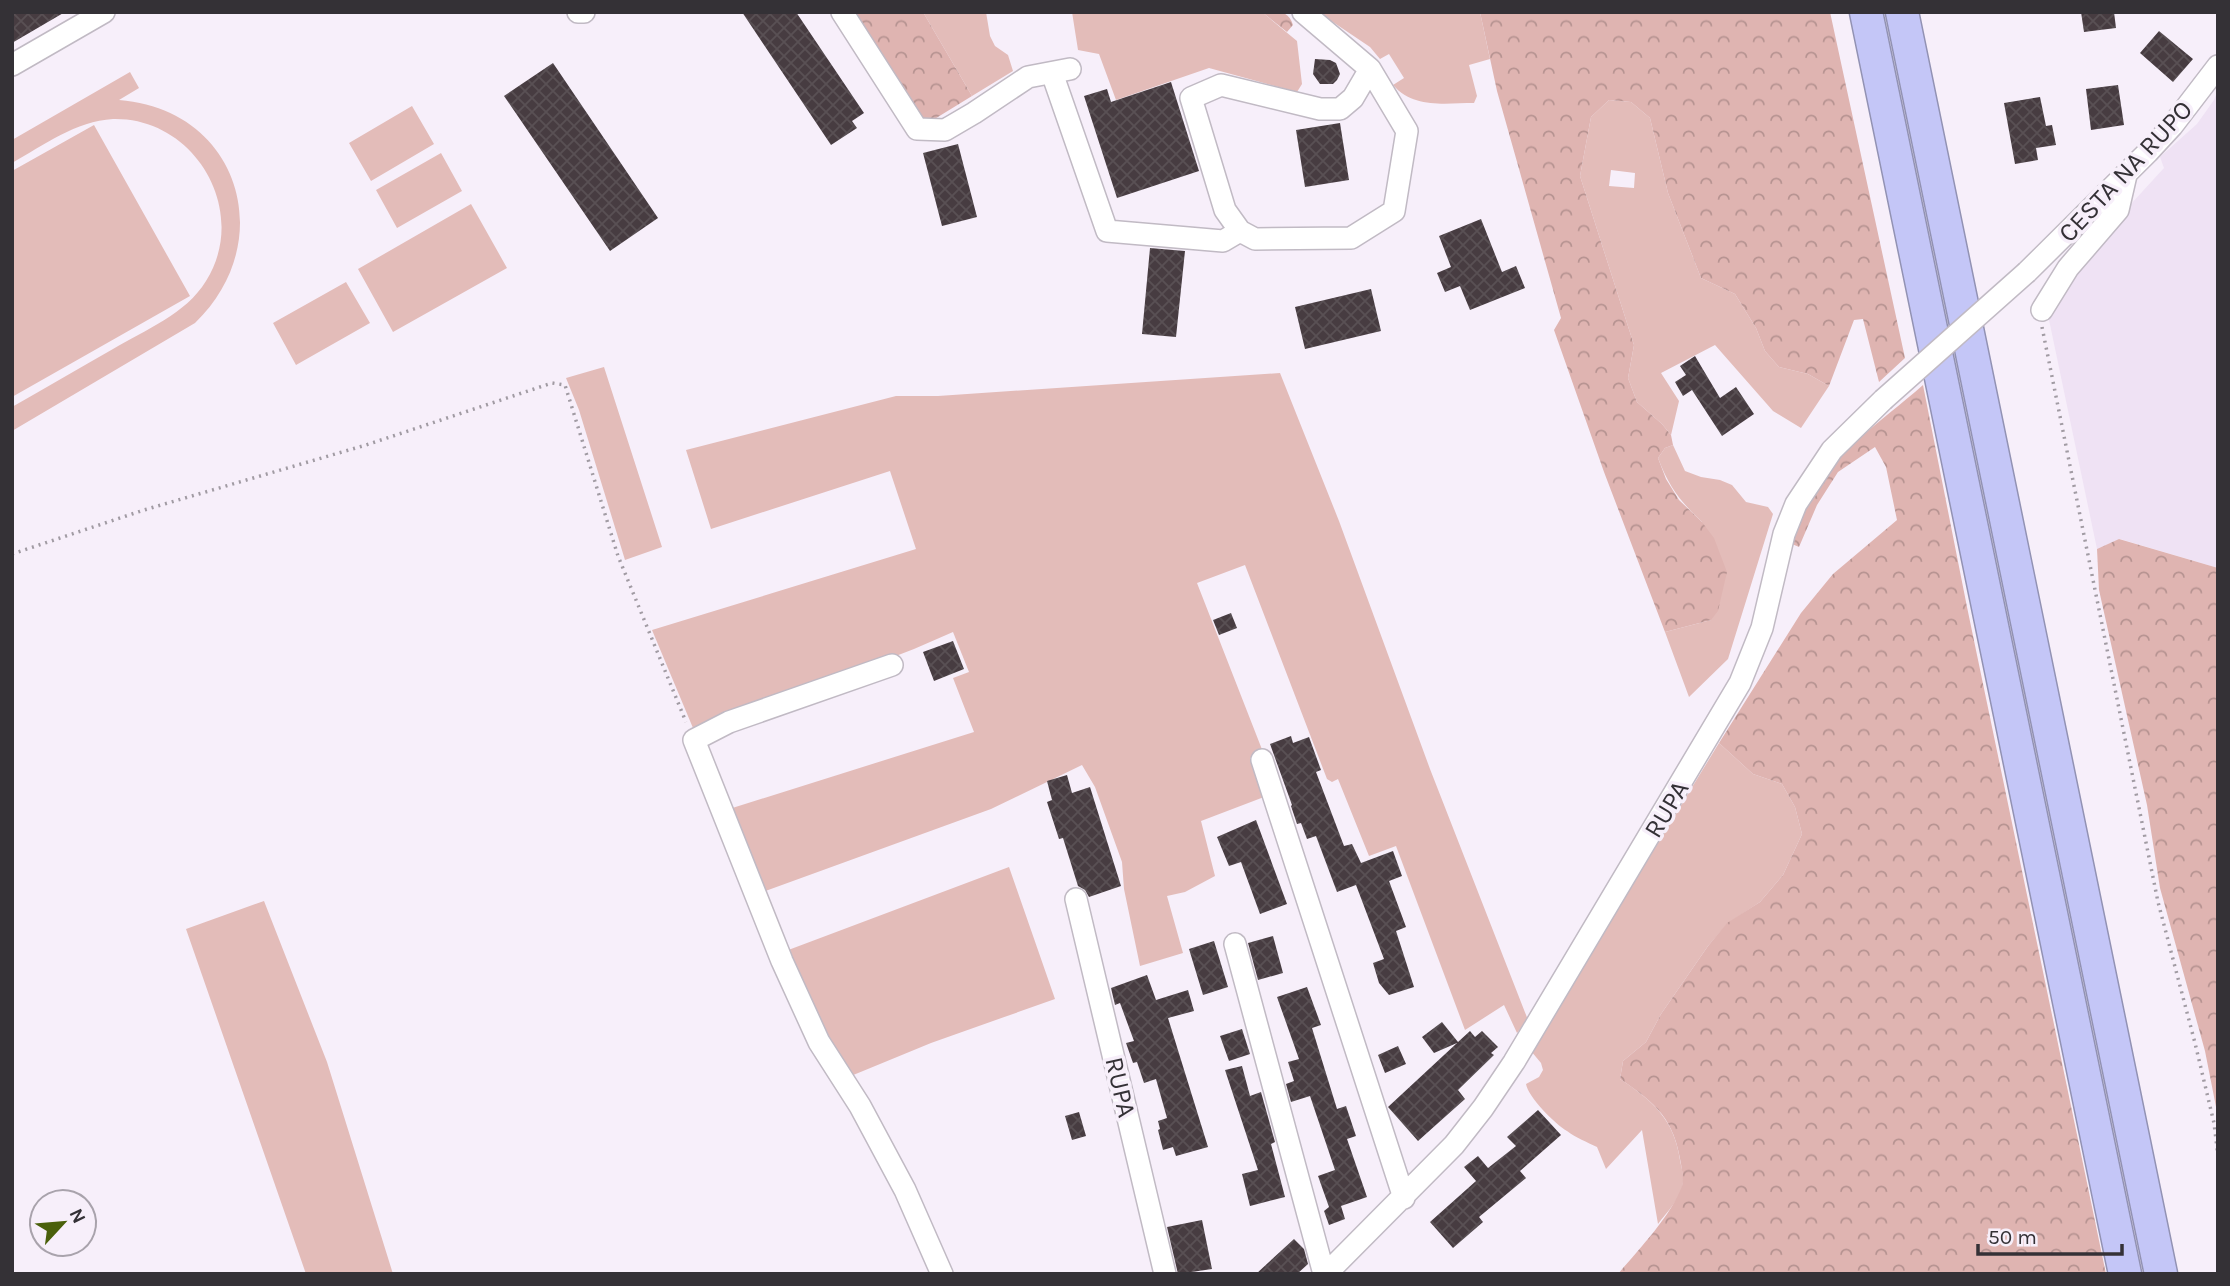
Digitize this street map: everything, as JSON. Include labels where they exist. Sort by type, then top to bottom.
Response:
[{"type":"highway","points":[[1866,12],[2125,1274]]},
{"type":"highway","points":[[1902,12],[2161,1274]]},
{"type":"street","points":[[12,65],[104,12]]},
{"type":"street","points":[[578,12],[584,12]]},
{"type":"street","points":[[842,12],[917,129],[945,130],[1028,77],[1061,71],[1107,231],[1223,241],[1240,231]]},
{"type":"street","points":[[1303,12],[1370,69],[1407,131],[1395,211],[1351,238],[1255,239],[1240,231],[1225,210],[1191,98],[1221,85],[1320,109],[1340,109],[1353,98],[1370,69]]},
{"type":"street","name":"CESTA NA RUPO","points":[[1883,400],[2027,272],[2126,175],[2172,126],[2218,66]]},
{"type":"street","points":[[2042,310],[2068,268],[2118,210],[2126,175]]},
{"type":"street","name":"RUPA","points":[[1235,944],[1334,1271],[1454,1145],[1514,1062],[1728,706],[1752,657],[1762,628],[1784,534],[1796,504],[1832,450],[1883,400]]},
{"type":"street","points":[[891,665],[729,722],[694,740],[782,961],[819,1042],[860,1106],[905,1190],[942,1274]]},
{"type":"street","points":[[1262,760],[1404,1198]]},
{"type":"street","name":"RUPA","points":[[1076,900],[1165,1274]]},
{"type":"path","points":[[2042,310],[2041,322],[2055,397],[2158,902],[2196,1043],[2214,1123],[2218,1157]]},
{"type":"path","points":[[12,554],[144,510],[378,442],[552,383],[565,385],[618,555],[694,740]]},
{"type":"shaded area","points":[[923,12],[986,12],[990,36],[995,46],[1008,55],[1013,71],[972,96]]},
{"type":"shaded area","points":[[1072,12],[1262,12],[1297,41],[1302,84],[1297,92],[1209,68],[1116,100],[1099,54],[1078,50]]},
{"type":"shaded area","points":[[1318,12],[1480,12],[1490,59],[1469,65],[1477,96],[1474,103],[1430,103],[1401,93],[1393,85],[1404,78],[1389,54],[1380,59],[1370,47]]},
{"type":"shaded area","points":[[130,72],[139,88],[119,100],[160,109],[193,127],[218,153],[234,184],[240,219],[236,255],[221,290],[195,323],[12,431],[12,407],[176,312],[198,293],[218,254],[222,226],[218,198],[207,173],[190,151],[168,134],[142,123],[113,119],[99,121],[73,129],[12,163],[12,140]]},
{"type":"shaded area","points":[[2218,90],[2218,568],[2120,539],[2097,549],[2048,315],[2076,264],[2164,168],[2160,157],[2197,124]]},
{"type":"shaded area","points":[[1609,100],[1631,102],[1650,118],[1668,193],[1701,278],[1735,294],[1756,328],[1765,351],[1779,367],[1808,374],[1829,386],[1801,428],[1773,411],[1715,345],[1661,373],[1679,401],[1671,435],[1637,402],[1628,378],[1634,345],[1580,176],[1591,117]],"holes":[[[1611,170],[1635,173],[1634,188],[1609,186]]]},
{"type":"shaded area","points":[[412,106],[434,144],[371,181],[349,143]]},
{"type":"shaded area","points":[[94,125],[190,296],[12,397],[12,171]]},
{"type":"shaded area","points":[[441,153],[462,191],[397,228],[376,190]]},
{"type":"shaded area","points":[[471,204],[507,268],[393,332],[358,269]]},
{"type":"shaded area","points":[[346,282],[370,323],[296,365],[273,323]]},
{"type":"shaded area","points":[[604,367],[662,547],[625,560],[579,410],[566,378]]},
{"type":"shaded area","points":[[1280,373],[1339,521],[1430,769],[1528,1020],[1517,1033],[1504,1005],[1465,1030],[1396,846],[1369,856],[1338,779],[1332,782],[1327,779],[1245,565],[1197,583],[1263,752],[1250,758],[1264,797],[1201,821],[1215,876],[1185,892],[1167,896],[1183,953],[1140,966],[1124,889],[1122,862],[1095,787],[1082,765],[991,809],[760,893],[726,810],[974,732],[953,678],[969,672],[953,632],[706,729],[693,728],[652,630],[916,549],[890,471],[711,529],[686,450],[896,396],[938,396]]},
{"type":"shaded area","points":[[1673,445],[1685,471],[1732,485],[1746,502],[1768,507],[1773,514],[1728,659],[1689,697],[1665,632],[1711,620],[1702,522],[1676,493],[1658,458],[1665,448]]},
{"type":"shaded area","points":[[1719,743],[1753,774],[1782,784],[1795,807],[1802,834],[1783,875],[1760,902],[1727,924],[1708,946],[1661,1014],[1646,1042],[1623,1061],[1620,1079],[1660,1112],[1673,1133],[1677,1146],[1683,1174],[1682,1188],[1674,1204],[1658,1224],[1642,1130],[1606,1169],[1597,1147],[1574,1136],[1556,1123],[1537,1103],[1526,1084],[1539,1077],[1543,1070],[1531,1051]]},
{"type":"shaded area","points":[[1009,867],[1055,999],[931,1043],[846,1078],[783,952]]},
{"type":"shaded area","points":[[264,901],[327,1062],[393,1274],[306,1274],[186,929]]},
{"type":"green space","points":[[852,12],[923,12],[972,96],[933,120],[919,117]]},
{"type":"green space","points":[[1262,12],[1285,14],[1293,25],[1287,32]]},
{"type":"green space","points":[[1480,12],[1830,12],[1905,358],[1879,382],[1863,319],[1854,320],[1829,386],[1808,374],[1779,367],[1765,351],[1756,328],[1735,294],[1701,278],[1668,193],[1650,118],[1631,102],[1609,100],[1591,117],[1580,176],[1634,345],[1628,378],[1637,402],[1671,435],[1673,445],[1665,448],[1658,458],[1666,479],[1679,500],[1714,538],[1727,572],[1718,611],[1711,620],[1665,632],[1604,472],[1554,330],[1561,318],[1497,91]]},
{"type":"green space","points":[[1923,385],[2106,1274],[1618,1274],[1662,1220],[1677,1197],[1683,1181],[1674,1135],[1654,1105],[1620,1079],[1623,1061],[1646,1042],[1661,1014],[1727,923],[1760,902],[1783,875],[1802,834],[1795,807],[1782,784],[1753,774],[1719,743],[1801,613],[1833,574],[1897,520],[1886,467],[1875,447],[1838,472],[1817,505],[1799,547],[1792,544],[1803,508],[1826,472],[1857,441]]},
{"type":"green space","points":[[2119,539],[2218,568],[2218,1117],[2205,1051],[2160,888],[2147,805],[2099,590],[2097,549]]},
{"type":"building","points":[[12,12],[65,12],[12,43]]},
{"type":"building","points":[[742,12],[796,12],[864,113],[852,121],[857,128],[831,145]]},
{"type":"building","points":[[2081,12],[2114,12],[2116,28],[2084,32]]},
{"type":"building","points":[[2159,31],[2193,59],[2173,82],[2140,53]]},
{"type":"building","points":[[1315,59],[1336,63],[1340,74],[1333,84],[1320,84],[1313,74]]},
{"type":"building","points":[[553,63],[658,218],[610,251],[504,96]]},
{"type":"building","points":[[1171,82],[1199,171],[1117,198],[1084,96],[1107,89],[1111,102]]},
{"type":"building","points":[[2118,85],[2124,125],[2091,130],[2086,89]]},
{"type":"building","points":[[2040,97],[2046,126],[2052,125],[2056,145],[2036,148],[2038,160],[2015,164],[2004,103]]},
{"type":"building","points":[[1340,123],[1349,180],[1305,187],[1296,130]]},
{"type":"building","points":[[958,144],[977,217],[942,226],[923,153]]},
{"type":"building","points":[[1481,219],[1502,272],[1516,266],[1525,288],[1470,310],[1460,286],[1445,292],[1437,273],[1451,267],[1439,236]]},
{"type":"building","points":[[1150,248],[1185,251],[1176,337],[1142,334]]},
{"type":"building","points":[[1371,289],[1381,331],[1305,349],[1295,307]]},
{"type":"building","points":[[1695,356],[1720,398],[1736,387],[1754,414],[1722,436],[1692,390],[1683,396],[1675,382],[1686,375],[1680,366]]},
{"type":"building","points":[[1231,613],[1237,628],[1219,635],[1213,620]]},
{"type":"building","points":[[953,641],[964,669],[934,681],[923,652]]},
{"type":"building","points":[[1291,736],[1293,743],[1309,737],[1321,770],[1316,772],[1344,846],[1352,844],[1361,863],[1393,851],[1402,876],[1389,881],[1406,927],[1396,931],[1414,987],[1389,995],[1379,983],[1373,963],[1384,959],[1356,885],[1337,892],[1316,836],[1307,839],[1301,823],[1297,824],[1270,744]]},
{"type":"building","points":[[1067,775],[1072,793],[1090,787],[1121,886],[1089,897],[1085,890],[1078,886],[1063,838],[1059,839],[1047,802],[1052,800],[1047,781]]},
{"type":"building","points":[[1256,820],[1287,904],[1260,914],[1241,862],[1229,866],[1217,837]]},
{"type":"building","points":[[1273,936],[1283,973],[1258,980],[1248,943]]},
{"type":"building","points":[[1214,941],[1228,987],[1203,995],[1189,949]]},
{"type":"building","points":[[1147,975],[1156,1000],[1188,990],[1194,1011],[1168,1018],[1208,1147],[1176,1156],[1173,1147],[1163,1150],[1158,1121],[1167,1118],[1156,1079],[1144,1083],[1137,1062],[1133,1063],[1126,1043],[1134,1041],[1120,1003],[1115,1005],[1111,988]]},
{"type":"building","points":[[1307,987],[1321,1025],[1312,1028],[1337,1109],[1346,1106],[1356,1136],[1347,1139],[1367,1197],[1341,1206],[1345,1219],[1329,1225],[1324,1211],[1329,1207],[1318,1176],[1335,1170],[1310,1096],[1291,1102],[1286,1084],[1294,1081],[1288,1062],[1299,1059],[1277,997]]},
{"type":"building","points":[[1442,1022],[1458,1042],[1470,1031],[1475,1037],[1482,1031],[1498,1047],[1491,1053],[1494,1055],[1458,1090],[1465,1099],[1418,1141],[1388,1107],[1457,1043],[1434,1053],[1422,1037]]},
{"type":"building","points":[[1242,1029],[1250,1054],[1229,1061],[1220,1036]]},
{"type":"building","points":[[1398,1046],[1406,1064],[1385,1073],[1378,1055]]},
{"type":"building","points":[[1242,1066],[1250,1096],[1261,1092],[1275,1142],[1271,1144],[1285,1197],[1250,1206],[1242,1174],[1258,1170],[1225,1070]]},
{"type":"building","points":[[1538,1110],[1561,1135],[1520,1171],[1526,1178],[1479,1217],[1483,1222],[1453,1248],[1430,1222],[1476,1181],[1464,1167],[1478,1156],[1488,1168],[1516,1146],[1507,1137]]},
{"type":"building","points":[[1079,1112],[1086,1136],[1072,1140],[1065,1116]]},
{"type":"building","points":[[1202,1220],[1212,1269],[1178,1274],[1167,1227]]},
{"type":"building","points":[[1294,1239],[1304,1249],[1308,1264],[1297,1274],[1256,1274]]}]
